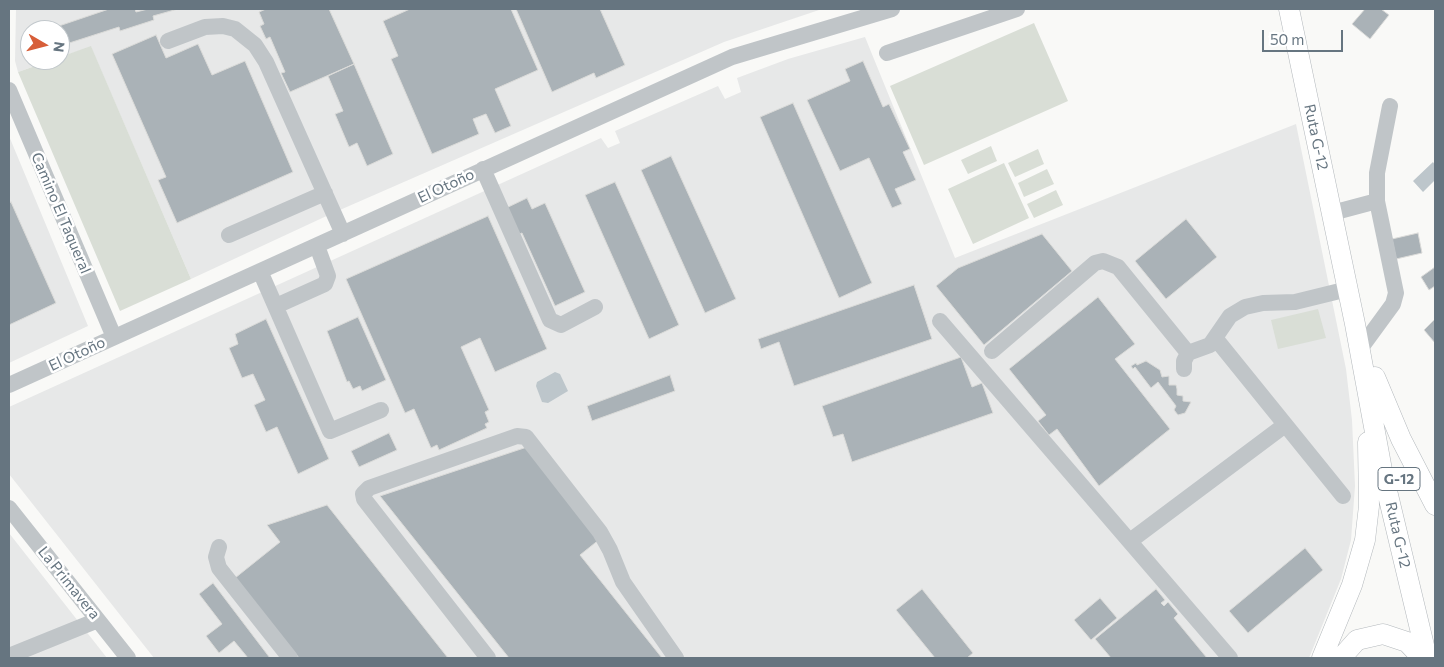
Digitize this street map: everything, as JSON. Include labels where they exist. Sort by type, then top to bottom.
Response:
[{"type":"main road","name":"Ruta G-12","points":[[1289,9],[1355,324],[1435,636]]},
{"type":"main road","name":"Ruta G-12","points":[[1355,324],[1363,345],[1372,386],[1382,470],[1427,658]]},
{"type":"main road","points":[[1372,386],[1435,505]]},
{"type":"main road","points":[[1322,658],[1352,584],[1365,540],[1370,506],[1372,386]]},
{"type":"main road","points":[[1341,658],[1357,640],[1366,636],[1383,634],[1407,642],[1422,658]]},
{"type":"street","name":"El Otoño","points":[[9,385],[745,52],[892,9]]},
{"type":"street","points":[[887,53],[1017,9]]},
{"type":"street","points":[[168,41],[204,27],[223,26],[235,29],[254,45],[266,62],[343,234]]},
{"type":"street","name":"Camino El Taqueral","points":[[9,90],[114,337]]},
{"type":"street","points":[[1363,345],[1394,304],[1396,293],[1376,201],[1377,173],[1390,106]]},
{"type":"street","points":[[483,169],[550,320],[562,325],[595,307]]},
{"type":"street","points":[[229,235],[325,194]]},
{"type":"street","points":[[1332,213],[1376,201]]},
{"type":"street","points":[[276,306],[325,284],[328,276],[317,246]]},
{"type":"street","points":[[992,350],[1095,263],[1103,261],[1118,268],[1188,353]]},
{"type":"street","points":[[260,271],[330,431],[381,410]]},
{"type":"street","points":[[1184,369],[1184,361],[1188,353],[1210,345],[1216,339],[1230,316],[1245,307],[1263,303],[1295,302],[1348,288]]},
{"type":"street","points":[[940,321],[1230,658]]},
{"type":"street","points":[[1216,339],[1343,496]]},
{"type":"street","points":[[1130,541],[1285,425]]},
{"type":"street","points":[[488,658],[364,499],[363,494],[369,488],[517,436],[526,437],[600,532],[610,550],[623,582],[676,658]]},
{"type":"street","name":"La Primavera","points":[[9,508],[128,658]]},
{"type":"street","points":[[219,548],[216,557],[219,568],[290,658]]},
{"type":"street","points":[[9,656],[98,620]]},
{"type":"shaded area","points":[[16,9],[822,9],[724,42],[333,213],[191,279],[91,47],[70,54],[70,20],[20,20],[20,70],[24,70],[18,72],[15,61]]},
{"type":"shaded area","points":[[1034,23],[1068,101],[924,165],[890,86]]},
{"type":"shaded area","points":[[865,37],[955,258],[1296,124],[1346,369],[1352,420],[1355,486],[1351,540],[1341,579],[1309,658],[154,658],[9,474],[9,407],[601,138],[608,148],[620,143],[615,131],[718,86],[725,99],[741,92],[737,78],[788,59]]},
{"type":"shaded area","points":[[91,46],[191,279],[120,311],[18,72],[24,70],[70,70],[70,53]]},
{"type":"shaded area","points":[[9,136],[88,326],[9,363]]},
{"type":"shaded area","points":[[991,146],[997,161],[968,174],[961,160]]},
{"type":"shaded area","points":[[1038,149],[1044,164],[1015,177],[1008,163]]},
{"type":"shaded area","points":[[1433,162],[1435,165],[1435,180],[1423,192],[1413,181]]},
{"type":"shaded area","points":[[1004,163],[1029,218],[973,244],[948,189]]},
{"type":"shaded area","points":[[1047,169],[1054,184],[1024,197],[1018,183]]},
{"type":"shaded area","points":[[1056,190],[1063,205],[1034,218],[1027,204]]},
{"type":"shaded area","points":[[1318,309],[1326,338],[1278,349],[1271,320]]},
{"type":"shaded area","points":[[555,372],[560,374],[568,391],[548,403],[542,402],[536,386],[537,382]]},
{"type":"shaded area","points":[[9,533],[107,658],[9,658]]},
{"type":"building","points":[[109,9],[135,9],[136,12],[148,9],[178,9],[153,16],[154,20],[120,31],[119,27],[70,43],[70,22]]},
{"type":"building","points":[[266,9],[329,9],[354,64],[290,92],[281,73],[285,72],[270,37],[266,39],[260,26],[264,24],[259,12]]},
{"type":"building","points":[[410,9],[511,9],[538,70],[495,89],[511,126],[495,133],[486,114],[473,119],[479,134],[432,154],[391,59],[398,56],[383,21]]},
{"type":"building","points":[[516,9],[600,9],[625,65],[596,78],[594,73],[552,92]]},
{"type":"building","points":[[1365,9],[1381,9],[1389,15],[1370,39],[1352,24]]},
{"type":"building","points":[[156,35],[166,58],[198,44],[212,75],[245,61],[293,172],[177,223],[158,180],[166,177],[112,54]]},
{"type":"building","points":[[863,61],[883,107],[889,104],[910,149],[903,152],[916,180],[895,189],[902,204],[892,208],[869,158],[840,171],[807,100],[850,81],[845,69]]},
{"type":"building","points":[[354,64],[393,154],[367,166],[357,143],[349,147],[335,114],[343,111],[328,76]]},
{"type":"building","points":[[793,103],[872,283],[839,298],[760,117]]},
{"type":"building","points":[[671,156],[736,299],[705,313],[641,170]]},
{"type":"building","points":[[615,182],[679,325],[649,339],[585,195]]},
{"type":"building","points":[[527,198],[532,209],[545,203],[585,292],[555,306],[522,233],[516,235],[504,209]]},
{"type":"building","points":[[11,202],[56,303],[9,325],[9,203]]},
{"type":"building","points":[[488,216],[547,349],[495,372],[480,338],[461,347],[489,410],[485,412],[489,422],[485,424],[487,428],[439,450],[437,445],[431,448],[414,409],[405,413],[346,279]]},
{"type":"building","points":[[1186,219],[1217,257],[1166,299],[1135,261]]},
{"type":"building","points":[[1418,233],[1422,253],[1396,259],[1392,239]]},
{"type":"building","points":[[1042,234],[1072,271],[984,345],[936,286],[958,268]]},
{"type":"building","points":[[1435,267],[1435,286],[1429,290],[1421,277]]},
{"type":"building","points":[[914,285],[932,339],[794,386],[779,342],[761,349],[758,339]]},
{"type":"building","points":[[1098,297],[1135,344],[1115,359],[1170,429],[1099,486],[1057,429],[1049,435],[1038,421],[1046,415],[1009,369]]},
{"type":"building","points":[[358,317],[386,380],[362,391],[360,386],[353,389],[349,381],[347,382],[327,331]]},
{"type":"building","points":[[266,319],[329,459],[298,474],[277,427],[266,432],[254,405],[265,400],[253,374],[242,378],[229,348],[238,344],[235,334]]},
{"type":"building","points":[[1435,319],[1435,343],[1424,330]]},
{"type":"building","points":[[961,357],[972,387],[982,383],[993,413],[852,462],[843,434],[833,437],[822,406]]},
{"type":"building","points":[[1146,361],[1160,370],[1162,377],[1169,376],[1169,385],[1176,385],[1177,395],[1183,396],[1183,401],[1191,402],[1185,413],[1178,415],[1174,410],[1176,406],[1158,382],[1151,388],[1135,367],[1133,369],[1131,366]]},
{"type":"building","points":[[670,375],[675,391],[592,421],[587,406]]},
{"type":"building","points":[[389,433],[397,450],[359,467],[351,451]]},
{"type":"building","points":[[527,447],[600,539],[580,555],[662,658],[509,658],[380,496]]},
{"type":"building","points":[[327,505],[448,658],[299,658],[235,578],[280,542],[267,525]]},
{"type":"building","points":[[1305,548],[1323,570],[1248,633],[1229,611]]},
{"type":"building","points":[[213,583],[270,658],[248,658],[234,641],[219,653],[206,636],[222,624],[199,594]]},
{"type":"building","points":[[922,589],[973,653],[967,658],[935,658],[896,610]]},
{"type":"building","points":[[1156,589],[1165,600],[1161,603],[1164,606],[1168,602],[1178,614],[1174,618],[1207,658],[1111,658],[1095,639]]},
{"type":"building","points":[[1100,598],[1117,618],[1091,640],[1074,620]]}]
